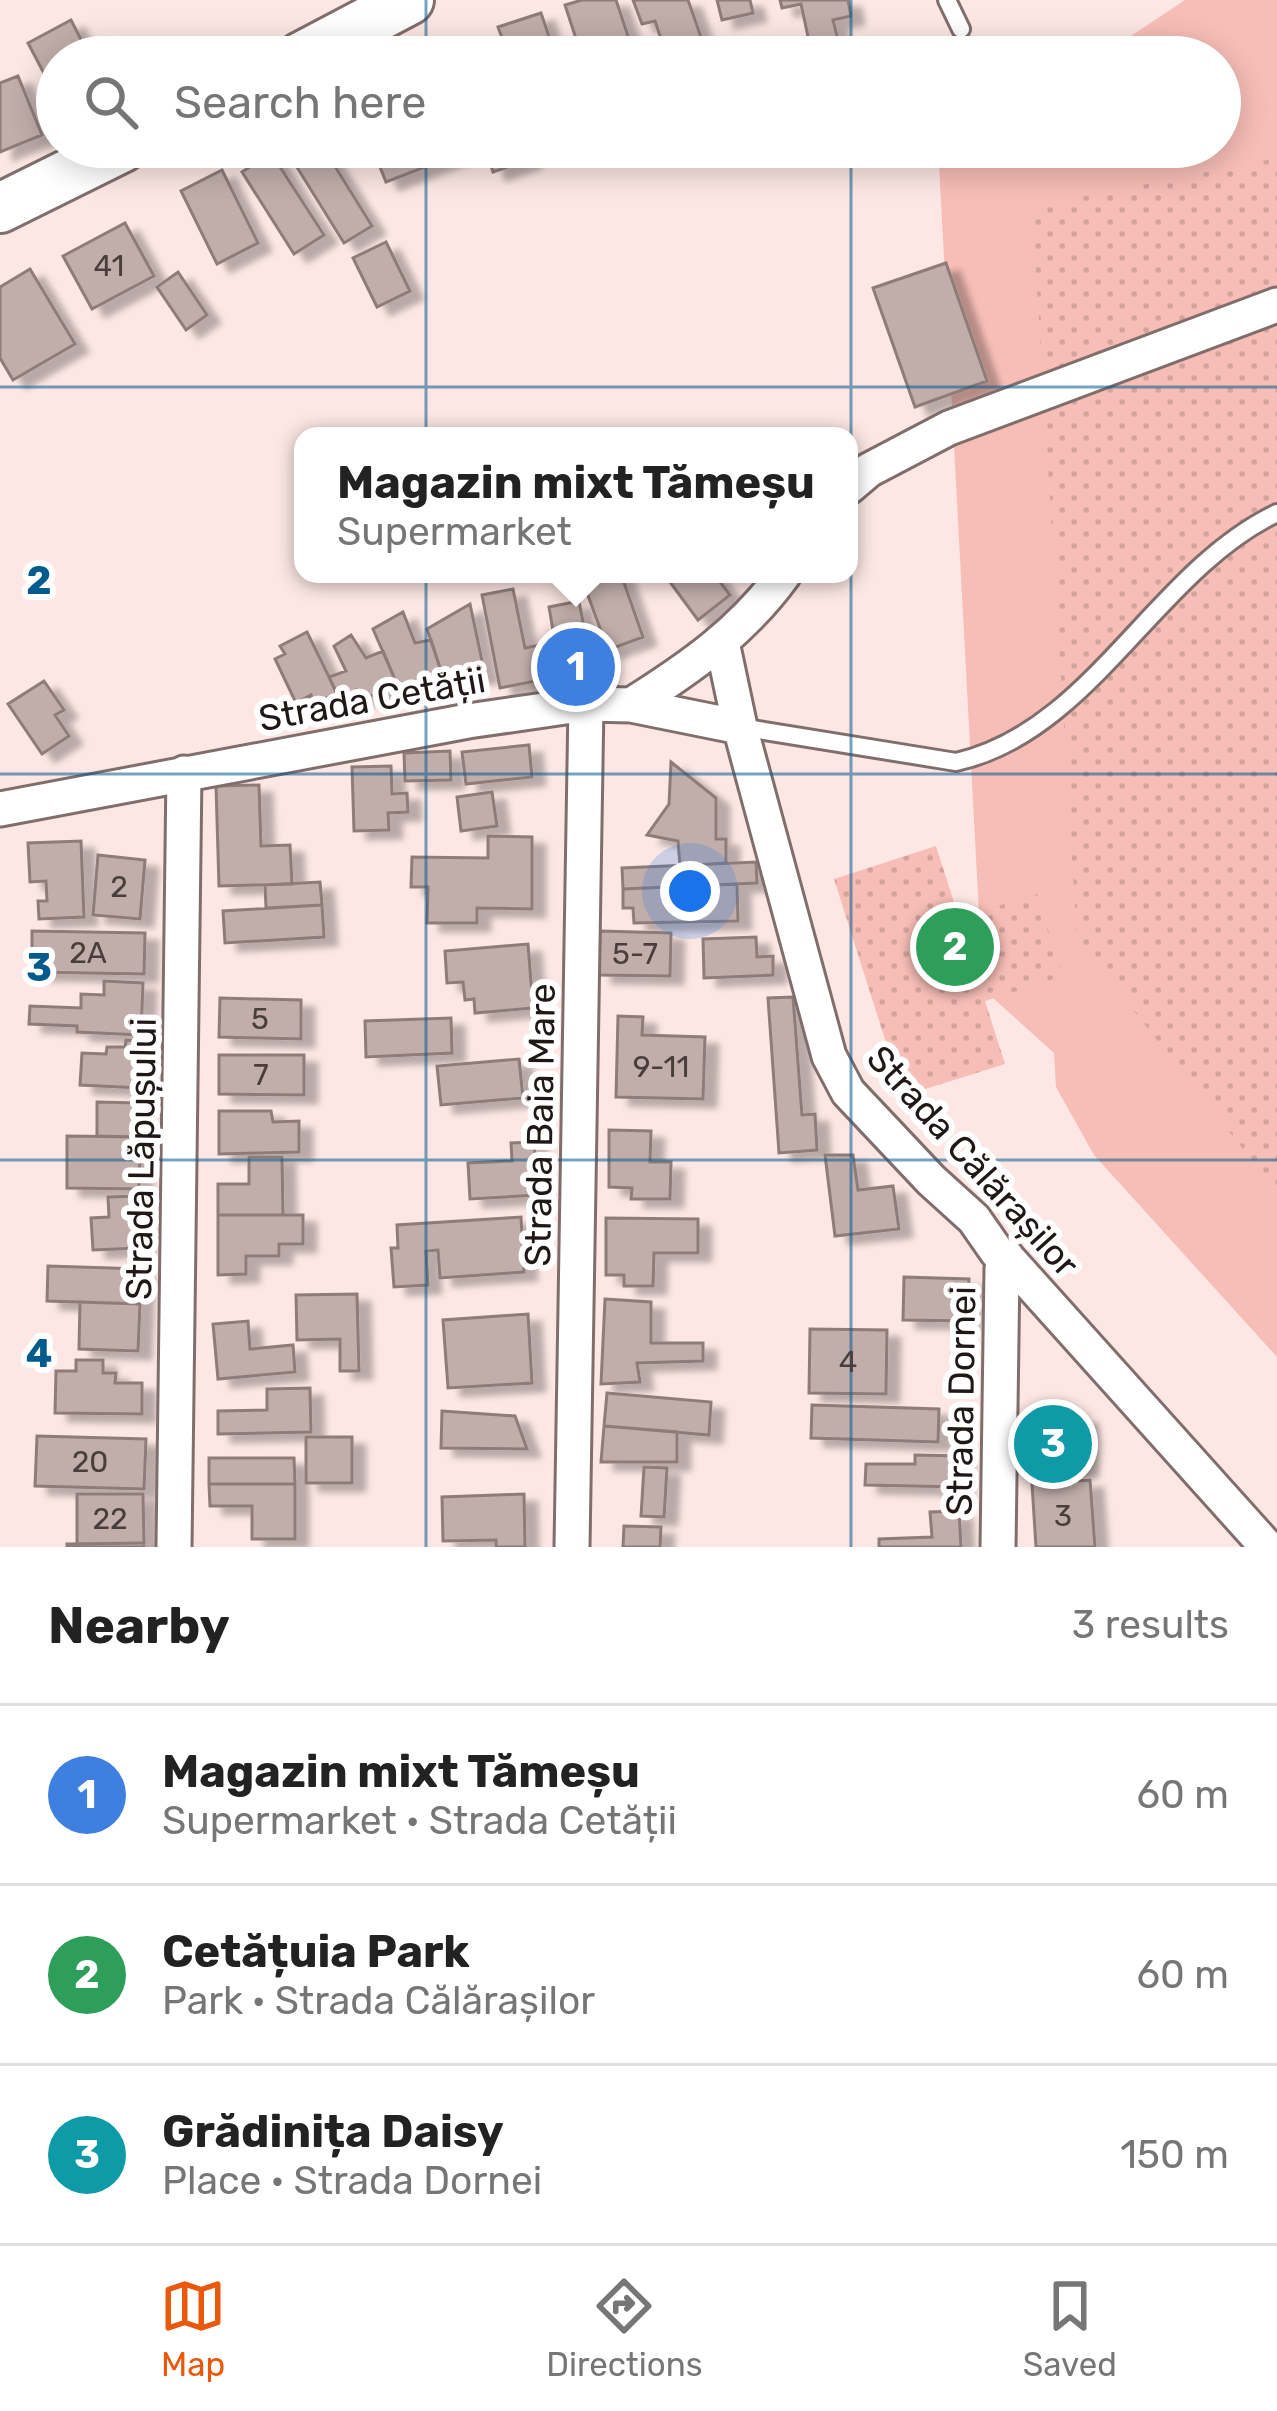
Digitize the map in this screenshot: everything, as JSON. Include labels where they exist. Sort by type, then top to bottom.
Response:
[{"type":"street","points":[[341,36],[409,0]]},
{"type":"street","points":[[0,208],[81,168]]},
{"type":"street","points":[[858,479],[950,428],[1277,304]]},
{"type":"street","points":[[631,705],[722,642],[778,583]]},
{"type":"street","name":"Strada Călărașilor","points":[[722,642],[740,727],[829,1056],[848,1092],[974,1219],[997,1252],[1007,1257],[1267,1547]]},
{"type":"street","name":"Strada Cetății","points":[[0,809],[468,721],[586,704],[631,705]]},
{"type":"street","name":"Strada Baia Mare","points":[[572,1547],[586,704]]},
{"type":"street","points":[[631,705],[740,727]]},
{"type":"street","name":"Strada Lăpușului","points":[[174,1547],[184,772]]},
{"type":"street","name":"Strada Dornei","points":[[998,1547],[1002,1268],[1007,1257]]},
{"type":"lane","points":[[947,0],[961,28]]},
{"type":"lane","points":[[740,727],[956,762],[984,756],[1021,737],[1054,711],[1206,561],[1277,513]]},
{"type":"shaded area","points":[[1185,0],[1277,0],[1277,1357],[1094,1155],[1056,1087],[1054,1053],[983,989],[939,168],[1241,168],[1241,36],[1131,36]]},
{"type":"shaded area","points":[[1277,158],[1277,1192],[1077,939],[1032,207]]},
{"type":"shaded area","points":[[936,846],[959,918],[1037,894],[1063,976],[985,1001],[1005,1064],[903,1096],[834,879]]},
{"type":"building","points":[[616,0],[628,36],[575,36],[565,5]]},
{"type":"building","points":[[633,0],[688,0],[701,36],[660,36],[655,21],[642,24]]},
{"type":"building","points":[[717,0],[750,0],[753,13],[722,20]]},
{"type":"building","points":[[780,0],[848,0],[851,16],[833,20],[837,36],[808,36],[801,4],[782,8]]},
{"type":"building","points":[[541,13],[549,36],[501,36],[498,27]]},
{"type":"building","points":[[71,20],[79,36],[41,36]]},
{"type":"building","points":[[18,76],[36,120],[36,137],[0,152],[0,83]]},
{"type":"building","points":[[281,168],[324,235],[294,254],[242,172]]},
{"type":"building","points":[[297,168],[336,168],[372,226],[344,243]]},
{"type":"building","points":[[380,168],[422,168],[386,182]]},
{"type":"building","points":[[222,170],[258,243],[217,264],[181,191]]},
{"type":"building","points":[[125,223],[154,276],[92,309],[63,256]]},
{"type":"building","points":[[386,242],[410,291],[377,307],[353,258]]},
{"type":"building","points":[[946,263],[987,381],[915,407],[873,288]]},
{"type":"building","points":[[30,269],[75,344],[13,380],[0,358],[0,287]]},
{"type":"building","points":[[178,272],[207,315],[186,330],[157,287]]},
{"type":"building","points":[[583,583],[624,583],[643,637],[608,650]]},
{"type":"building","points":[[671,583],[721,583],[730,595],[698,620]]},
{"type":"building","points":[[513,589],[525,648],[555,642],[549,607],[579,601],[592,670],[500,688],[482,595]]},
{"type":"building","points":[[470,604],[485,675],[443,677],[427,629]]},
{"type":"building","points":[[403,612],[415,643],[431,640],[443,677],[399,689],[373,629]]},
{"type":"building","points":[[307,632],[337,693],[314,704],[311,695],[296,703],[275,659],[285,654],[280,646]]},
{"type":"building","points":[[351,635],[366,658],[383,651],[399,689],[362,698],[356,690],[340,701],[329,677],[346,671],[334,646]]},
{"type":"building","points":[[44,681],[64,710],[55,715],[69,736],[42,754],[8,704]]},
{"type":"building","points":[[529,745],[532,777],[466,784],[462,752]]},
{"type":"building","points":[[450,751],[451,780],[405,781],[404,753]]},
{"type":"building","points":[[671,762],[716,798],[716,839],[726,839],[726,863],[680,866],[678,841],[647,835],[669,804]]},
{"type":"building","points":[[391,766],[392,794],[407,793],[408,812],[388,813],[389,830],[354,831],[352,767]]},
{"type":"building","points":[[259,785],[261,846],[290,845],[292,884],[219,886],[216,786]]},
{"type":"building","points":[[492,792],[497,826],[461,831],[457,797]]},
{"type":"building","points":[[488,836],[532,837],[532,909],[477,908],[477,923],[427,923],[428,887],[411,887],[412,857],[488,858]]},
{"type":"building","points":[[81,841],[84,917],[39,919],[38,901],[47,901],[46,881],[30,882],[28,843]]},
{"type":"building","points":[[98,855],[145,860],[140,919],[93,915]]},
{"type":"building","points":[[756,862],[757,883],[623,889],[622,868]]},
{"type":"building","points":[[320,882],[322,905],[266,908],[265,885]]},
{"type":"building","points":[[737,884],[738,921],[634,923],[633,908],[623,908],[623,889]]},
{"type":"building","points":[[322,905],[324,937],[225,943],[223,911]]},
{"type":"building","points":[[32,931],[145,933],[144,974],[32,972]]},
{"type":"building","points":[[600,931],[671,933],[670,976],[599,975]]},
{"type":"building","points":[[756,937],[757,957],[773,956],[773,975],[704,978],[703,939]]},
{"type":"building","points":[[528,944],[533,1008],[475,1013],[474,999],[465,1000],[463,982],[447,983],[445,951]]},
{"type":"building","points":[[104,981],[143,983],[141,1035],[29,1024],[30,1006],[81,1008],[81,994],[104,995]]},
{"type":"building","points":[[793,997],[802,1115],[815,1114],[817,1150],[779,1153],[768,998]]},
{"type":"building","points":[[220,998],[301,1000],[301,1039],[219,1037]]},
{"type":"building","points":[[618,1016],[643,1017],[642,1035],[705,1037],[703,1099],[616,1097]]},
{"type":"building","points":[[451,1018],[452,1053],[366,1057],[365,1021]]},
{"type":"building","points":[[126,1040],[142,1041],[140,1088],[80,1085],[82,1053],[106,1054],[107,1047],[125,1047]]},
{"type":"building","points":[[219,1055],[304,1055],[304,1095],[219,1094]]},
{"type":"building","points":[[519,1059],[523,1098],[441,1105],[437,1066]]},
{"type":"building","points":[[97,1102],[140,1103],[140,1137],[97,1136]]},
{"type":"building","points":[[219,1111],[271,1111],[273,1122],[299,1121],[299,1152],[219,1154]]},
{"type":"building","points":[[609,1130],[651,1131],[650,1162],[671,1162],[670,1199],[631,1199],[632,1188],[609,1187]]},
{"type":"building","points":[[67,1136],[140,1137],[139,1189],[67,1188]]},
{"type":"building","points":[[534,1142],[538,1195],[470,1199],[468,1163],[512,1161],[511,1143]]},
{"type":"building","points":[[825,1155],[853,1155],[858,1190],[893,1186],[899,1229],[835,1236]]},
{"type":"building","points":[[249,1157],[282,1157],[283,1215],[218,1215],[218,1184],[249,1184]]},
{"type":"building","points":[[139,1196],[141,1248],[93,1250],[91,1218],[109,1217],[108,1197]]},
{"type":"building","points":[[218,1215],[303,1215],[303,1244],[279,1244],[279,1256],[246,1256],[246,1274],[218,1275]]},
{"type":"building","points":[[521,1217],[524,1272],[440,1278],[438,1250],[426,1251],[428,1285],[394,1287],[391,1248],[398,1248],[397,1225]]},
{"type":"building","points":[[606,1218],[698,1219],[698,1253],[654,1253],[653,1286],[624,1286],[624,1275],[606,1275]]},
{"type":"building","points":[[48,1266],[141,1269],[140,1304],[47,1301]]},
{"type":"building","points":[[904,1277],[969,1279],[967,1321],[903,1320]]},
{"type":"building","points":[[357,1294],[359,1371],[340,1371],[340,1339],[297,1340],[296,1295]]},
{"type":"building","points":[[605,1299],[651,1302],[651,1343],[703,1343],[703,1361],[637,1363],[640,1382],[601,1384]]},
{"type":"building","points":[[80,1302],[140,1304],[138,1351],[79,1349]]},
{"type":"building","points":[[528,1314],[532,1383],[448,1388],[443,1320]]},
{"type":"building","points":[[248,1321],[250,1349],[293,1345],[295,1372],[218,1379],[213,1324]]},
{"type":"building","points":[[810,1329],[887,1330],[886,1394],[809,1393]]},
{"type":"building","points":[[76,1360],[103,1360],[103,1373],[116,1373],[115,1383],[142,1383],[142,1414],[55,1413],[56,1371],[76,1371]]},
{"type":"building","points":[[310,1388],[311,1432],[218,1434],[218,1411],[267,1410],[267,1389]]},
{"type":"building","points":[[607,1393],[711,1402],[709,1435],[604,1426]]},
{"type":"building","points":[[812,1405],[939,1409],[938,1442],[811,1438]]},
{"type":"building","points":[[442,1411],[515,1416],[527,1449],[441,1448]]},
{"type":"building","points":[[1084,1417],[1085,1469],[1023,1471],[1022,1419]]},
{"type":"building","points":[[604,1426],[677,1432],[677,1462],[601,1462]]},
{"type":"building","points":[[37,1436],[146,1439],[144,1489],[35,1486]]},
{"type":"building","points":[[306,1437],[352,1437],[352,1483],[306,1483]]},
{"type":"building","points":[[915,1455],[961,1456],[960,1487],[865,1485],[866,1464],[915,1464]]},
{"type":"building","points":[[209,1458],[294,1458],[295,1484],[209,1484]]},
{"type":"building","points":[[644,1467],[667,1468],[664,1517],[641,1516]]},
{"type":"building","points":[[1090,1480],[1095,1547],[1036,1547],[1032,1484]]},
{"type":"building","points":[[209,1484],[295,1484],[295,1539],[252,1539],[252,1506],[210,1506]]},
{"type":"building","points":[[77,1494],[143,1494],[144,1543],[77,1544]]},
{"type":"building","points":[[524,1494],[525,1547],[496,1547],[496,1540],[443,1541],[442,1497]]},
{"type":"building","points":[[959,1511],[961,1547],[879,1547],[879,1539],[932,1537],[930,1512]]},
{"type":"building","points":[[624,1526],[661,1527],[660,1547],[623,1547]]},
{"type":"building","points":[[144,1543],[144,1547],[67,1547],[67,1544]]},
{"type":"place","name":"Magazin mixt Tămeșu","points":[[576,667]]},
{"type":"place","name":"Cetățuia Park","points":[[955,947]]},
{"type":"place","name":"Grădinița Daisy","points":[[1053,1444]]}]
